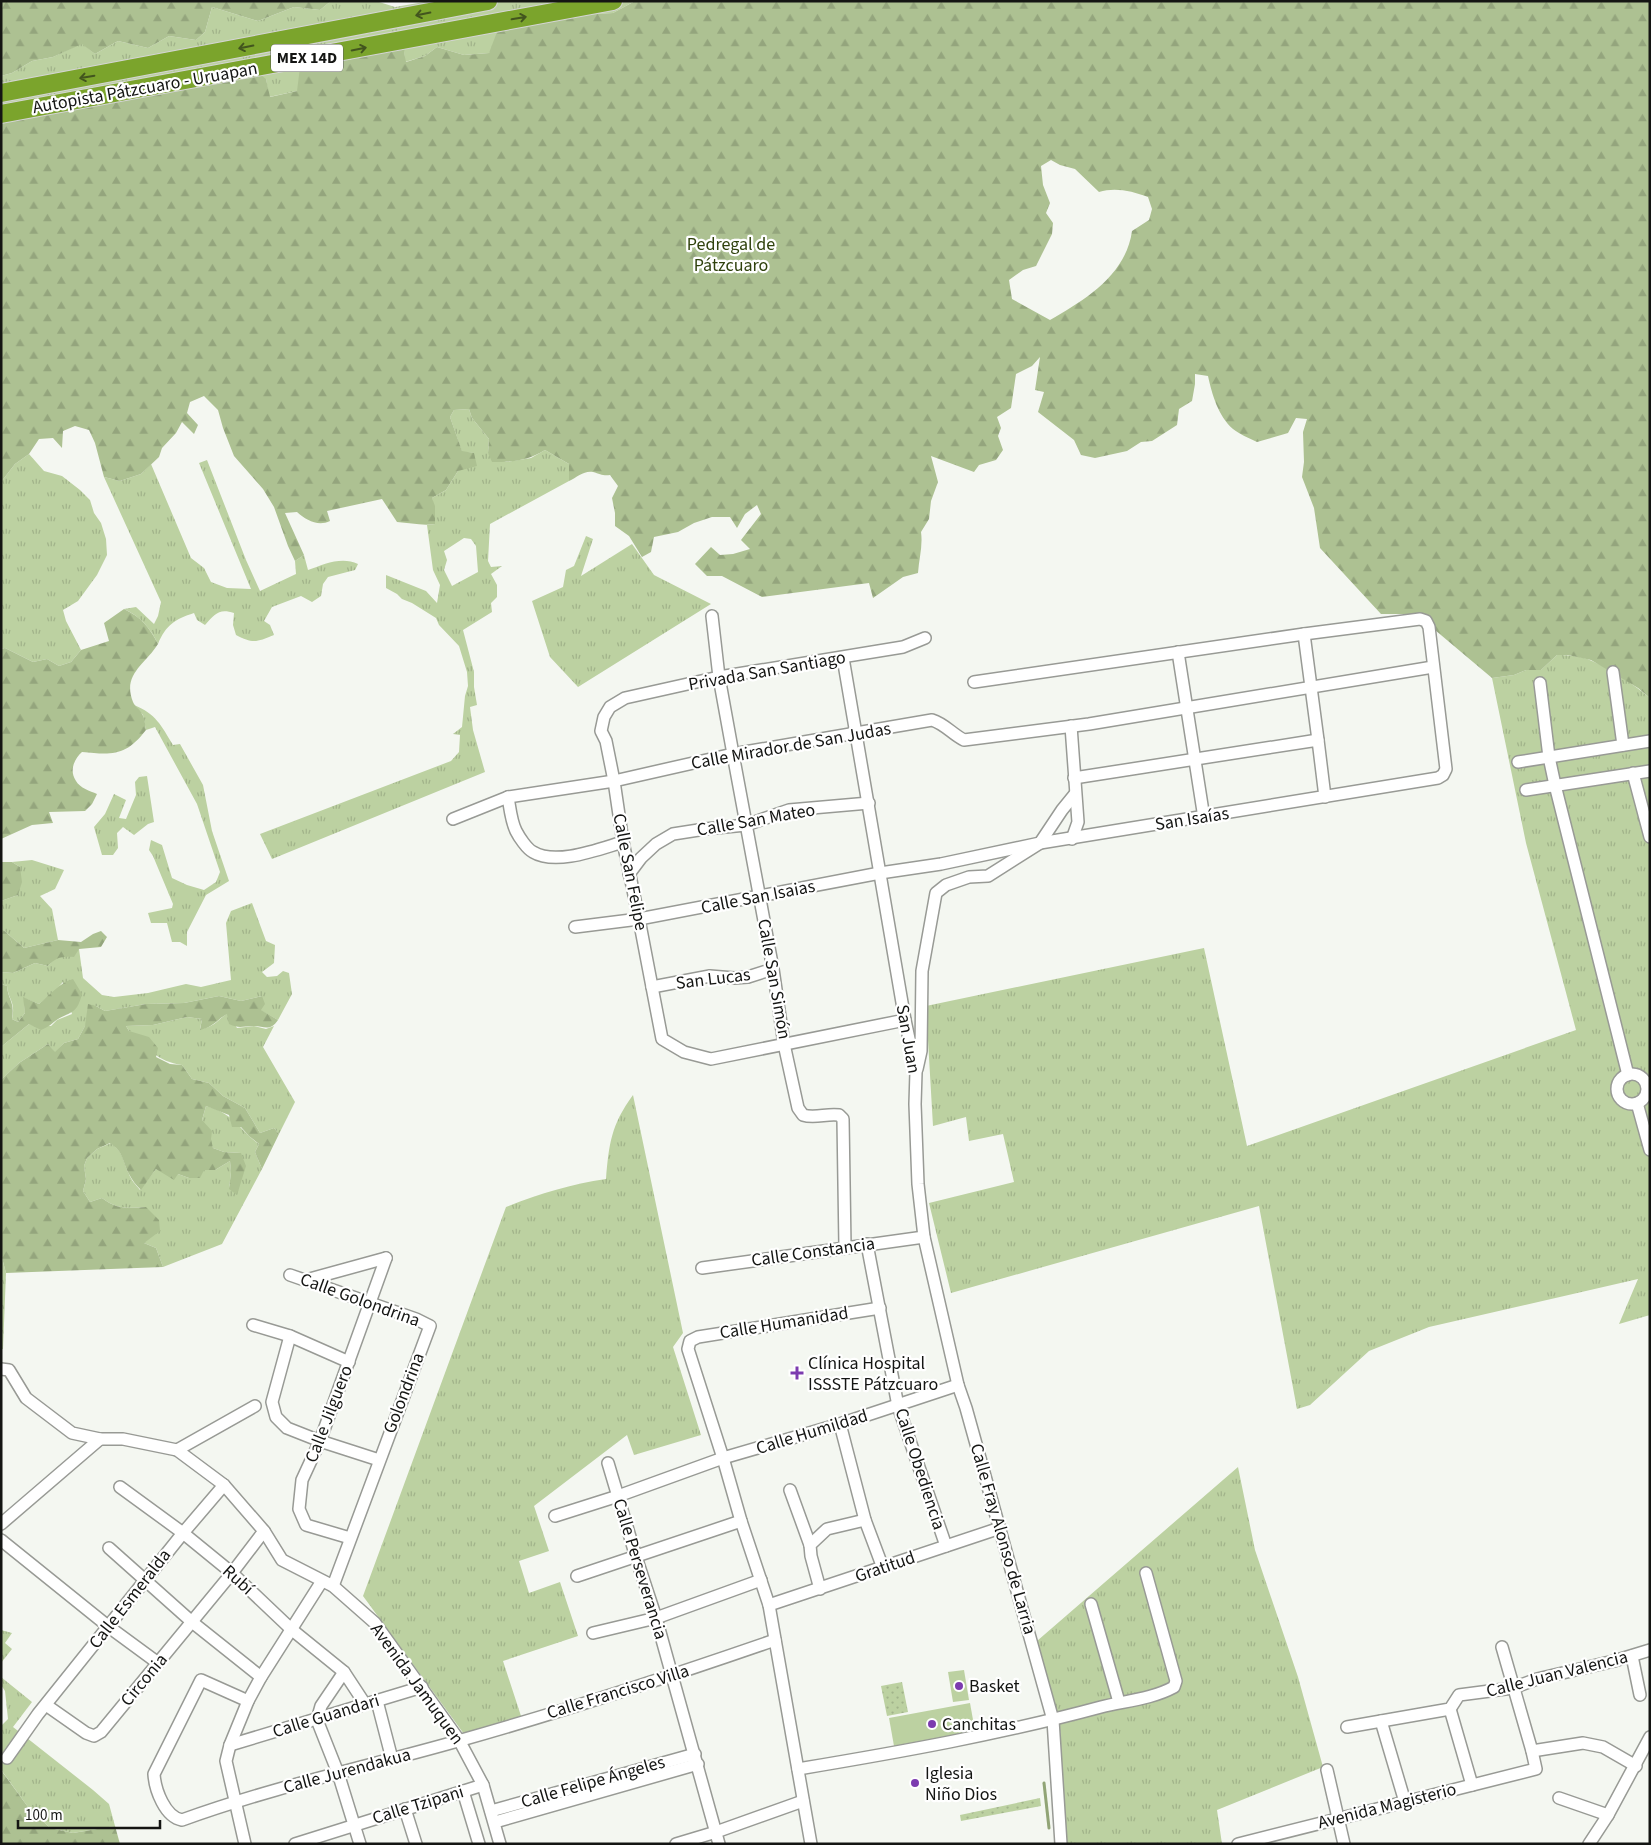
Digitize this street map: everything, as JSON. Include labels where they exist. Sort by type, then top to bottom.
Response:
[{"type":"highway","name":"Autopista Pátzcuaro - Uruapan","points":[[1,93],[488,1]]},
{"type":"highway","name":"Autopista Pátzcuaro - Uruapan","points":[[1,114],[613,1]]},
{"type":"street","name":"Calle San Simón","points":[[712,616],[733,754],[773,969],[784,1044],[798,1108],[803,1115],[810,1117],[840,1115],[843,1119],[845,1247]]},
{"type":"street","points":[[974,682],[1304,634],[1420,619],[1426,621],[1429,627],[1433,667],[1071,726],[1078,822],[1072,838]]},
{"type":"street","points":[[1304,634],[1325,797]]},
{"type":"street","name":"Privada San Santiago","points":[[610,707],[625,698],[720,677],[903,647],[925,638]]},
{"type":"street","points":[[1178,652],[1204,818]]},
{"type":"street","name":"San Juan","points":[[843,658],[905,1020],[916,1072],[915,1104],[918,1184],[924,1237]]},
{"type":"street","name":"San Isaías","points":[[941,864],[1040,843],[1204,818],[1438,778],[1443,775],[1446,769],[1433,667]]},
{"type":"street","points":[[1613,672],[1622,746]]},
{"type":"street","points":[[1540,683],[1549,756],[1555,785],[1628,1075]]},
{"type":"street","name":"Calle San Felipe","points":[[610,707],[604,716],[601,731],[606,741],[614,781],[623,842],[662,1039],[684,1052],[711,1059],[784,1044]]},
{"type":"street","name":"Calle Mirador de San Judas","points":[[453,819],[508,797],[614,781],[733,754],[932,720],[942,723],[954,736],[964,740],[1071,726]]},
{"type":"street","points":[[1074,778],[1318,740]]},
{"type":"street","points":[[1518,762],[1650,741]]},
{"type":"street","points":[[1526,790],[1650,771]]},
{"type":"street","points":[[1633,773],[1650,837]]},
{"type":"street","points":[[916,1072],[921,1051],[922,971],[936,892],[946,885],[969,877],[988,876],[1040,843],[1075,794]]},
{"type":"street","points":[[508,797],[516,830],[532,852],[546,857],[561,857],[584,854],[623,842]]},
{"type":"street","name":"Calle San Mateo","points":[[629,874],[641,858],[656,844],[673,834],[746,825],[789,810],[868,803]]},
{"type":"street","name":"Calle San Isaias","points":[[574,927],[639,919],[880,873],[941,864]]},
{"type":"street","name":"San Lucas","points":[[652,987],[710,976],[748,977],[773,969]]},
{"type":"street","points":[[784,1044],[905,1020]]},
{"type":"street","points":[[1632,1074],[1641,1077],[1648,1084],[1645,1098],[1637,1103],[1624,1102],[1618,1094],[1620,1081],[1628,1075],[1632,1074]]},
{"type":"street","points":[[1637,1103],[1650,1150]]},
{"type":"street","name":"Calle Constancia","points":[[702,1268],[924,1237]]},
{"type":"street","name":"Calle Fray Alonso de Larria","points":[[924,1237],[958,1384],[1053,1720],[1062,1844]]},
{"type":"street","name":"Calle Obediencia","points":[[867,1244],[898,1406],[946,1546]]},
{"type":"street","name":"Calle Jilguero","points":[[306,1280],[386,1258],[320,1441],[302,1480],[299,1509],[306,1524],[350,1538]]},
{"type":"street","name":"Calle Golondrina","points":[[290,1275],[430,1326]]},
{"type":"street","name":"Calle Humanidad","points":[[723,1458],[688,1349],[690,1341],[698,1336],[880,1308]]},
{"type":"street","points":[[253,1325],[290,1336],[349,1362]]},
{"type":"street","name":"Golondrina","points":[[333,1586],[430,1326]]},
{"type":"street","points":[[290,1336],[272,1402],[276,1417],[287,1428],[379,1460]]},
{"type":"street","name":"Avenida Jamuquen","points":[[5,1370],[26,1398],[72,1433],[100,1439],[124,1439],[177,1450],[224,1485],[264,1531],[282,1560],[333,1586],[375,1623],[460,1740],[483,1785],[500,1844]]},
{"type":"street","name":"Calle Humildad","points":[[555,1516],[618,1496],[723,1458],[898,1406],[958,1384]]},
{"type":"street","points":[[177,1450],[255,1406]]},
{"type":"street","points":[[840,1424],[865,1520],[883,1568]]},
{"type":"street","points":[[1,1524],[100,1439]]},
{"type":"street","points":[[723,1458],[741,1521],[769,1605],[811,1844]]},
{"type":"street","name":"Calle Perseverancia","points":[[608,1463],[656,1618],[696,1759],[715,1840]]},
{"type":"street","name":"Calle Esmeralda","points":[[7,1758],[38,1714],[183,1533],[224,1485]]},
{"type":"street","name":"Rubí","points":[[120,1487],[183,1533],[232,1573],[291,1629],[344,1672],[365,1704]]},
{"type":"street","points":[[790,1490],[810,1545],[820,1589]]},
{"type":"street","points":[[810,1545],[827,1529],[865,1520]]},
{"type":"street","points":[[577,1576],[741,1521]]},
{"type":"street","name":"Gratitud","points":[[769,1605],[1000,1528]]},
{"type":"street","name":"Circonia","points":[[46,1705],[86,1733],[94,1736],[101,1732],[232,1573],[264,1531]]},
{"type":"street","points":[[1,1540],[109,1627],[158,1663]]},
{"type":"street","points":[[109,1548],[192,1622],[261,1677]]},
{"type":"street","points":[[798,1769],[900,1752],[1053,1720],[1119,1702],[1163,1693],[1174,1687],[1176,1681],[1146,1573]]},
{"type":"street","points":[[593,1633],[656,1618],[761,1580]]},
{"type":"street","points":[[245,1844],[226,1761],[230,1745],[248,1701],[261,1677],[322,1581]]},
{"type":"street","points":[[1091,1604],[1119,1702]]},
{"type":"street","name":"Calle Francisco Villa","points":[[460,1740],[671,1676],[775,1640]]},
{"type":"street","points":[[1502,1647],[1532,1752],[1583,1743],[1603,1747],[1636,1766]]},
{"type":"street","name":"Calle Juan Valencia","points":[[1347,1727],[1450,1709],[1459,1696],[1513,1688],[1538,1679],[1650,1650]]},
{"type":"street","points":[[1632,1656],[1640,1696]]},
{"type":"street","points":[[344,1672],[321,1706],[317,1720],[338,1773],[360,1844]]},
{"type":"street","name":"Calle Jurendakua","points":[[248,1701],[201,1680],[154,1774],[155,1783],[163,1803],[170,1815],[176,1819],[182,1820],[235,1801],[460,1740]]},
{"type":"street","name":"Calle Guandari","points":[[230,1745],[422,1687]]},
{"type":"street","points":[[378,1701],[392,1759]]},
{"type":"street","points":[[1450,1709],[1472,1785]]},
{"type":"street","points":[[1381,1721],[1405,1802]]},
{"type":"street","points":[[1589,1844],[1636,1766],[1650,1737]]},
{"type":"street","name":"Avenida Magisterio","points":[[1238,1843],[1536,1769],[1532,1752]]},
{"type":"street","name":"Calle Felipe Ángeles","points":[[494,1822],[590,1789],[696,1759]]},
{"type":"street","points":[[1327,1770],[1344,1844]]},
{"type":"street","name":"Calle Tzipani","points":[[300,1843],[483,1785]]},
{"type":"street","name":"Calle Felipe Ángeles","points":[[491,1811],[590,1789]]},
{"type":"street","points":[[463,1791],[479,1844]]},
{"type":"street","points":[[1559,1798],[1608,1815]]},
{"type":"street","points":[[676,1844],[715,1840],[803,1801]]},
{"type":"street","points":[[405,1809],[416,1844]]},
{"type":"green space","points":[[1,1],[331,1],[320,10],[294,7],[258,21],[212,7],[205,32],[196,40],[169,36],[148,48],[118,41],[95,54],[82,44],[53,57],[32,61],[12,73],[1,76]]},
{"type":"green space","points":[[331,1],[376,1],[395,7],[430,1],[635,1],[613,13],[521,18],[489,53],[464,55],[437,47],[425,56],[405,62],[404,52],[376,42],[350,60],[321,58],[297,91],[269,97],[266,79],[1,112],[1,76],[12,73],[32,61],[53,57],[82,43],[95,54],[118,41],[148,48],[169,36],[196,40],[205,32],[212,7],[258,21],[294,7],[320,10]]},
{"type":"green space","name":"Pedregal de Pátzcuaro","points":[[635,1],[1650,1],[1650,698],[1638,688],[1591,660],[1568,655],[1557,655],[1541,670],[1526,670],[1514,675],[1492,678],[1416,614],[1381,614],[1320,548],[1314,508],[1302,477],[1304,462],[1303,432],[1307,419],[1296,418],[1288,433],[1257,442],[1238,433],[1228,424],[1216,404],[1208,376],[1195,374],[1192,401],[1179,409],[1177,425],[1152,441],[1141,442],[1127,451],[1095,458],[1081,455],[1074,440],[1038,412],[1044,392],[1035,390],[1040,357],[1032,366],[1016,374],[1011,408],[997,417],[1001,428],[998,436],[1003,450],[996,460],[979,465],[974,472],[931,456],[938,482],[931,501],[929,519],[921,532],[918,573],[903,577],[873,598],[869,583],[762,597],[722,576],[707,576],[695,564],[711,547],[720,555],[733,554],[750,549],[741,540],[761,514],[757,505],[745,514],[737,528],[730,517],[712,517],[694,523],[678,532],[654,537],[651,552],[642,557],[629,536],[615,526],[612,498],[618,486],[610,475],[587,472],[569,481],[569,464],[545,450],[532,457],[520,460],[492,462],[488,453],[489,439],[472,418],[469,409],[454,410],[450,417],[462,451],[474,453],[477,466],[458,471],[446,490],[432,498],[435,506],[435,524],[421,525],[397,522],[382,499],[327,511],[330,521],[326,523],[312,522],[297,512],[285,513],[304,555],[295,561],[274,507],[263,489],[234,456],[218,410],[204,396],[190,402],[187,413],[198,425],[194,434],[182,422],[176,433],[162,448],[159,457],[141,474],[120,481],[104,477],[95,443],[89,430],[75,426],[63,431],[62,448],[53,438],[39,439],[29,454],[15,464],[1,482],[1,112],[250,66],[266,79],[270,97],[297,91],[300,67],[321,58],[350,60],[376,42],[408,36],[404,52],[406,62],[425,56],[437,47],[464,55],[489,53],[500,24],[521,18],[613,13]],"holes":[[[1051,160],[1060,165],[1075,169],[1099,192],[1124,190],[1148,197],[1152,209],[1149,220],[1132,231],[1122,261],[1113,273],[1090,295],[1050,320],[1012,299],[1009,280],[1023,270],[1036,266],[1052,234],[1053,223],[1046,213],[1050,203],[1043,185],[1041,166]]]},
{"type":"green space","points":[[469,409],[472,418],[489,439],[488,453],[506,462],[531,458],[545,450],[569,464],[569,481],[490,524],[488,561],[491,567],[502,566],[491,574],[497,585],[497,597],[491,603],[492,612],[463,630],[474,672],[477,705],[470,707],[473,730],[485,772],[272,859],[260,834],[451,761],[459,752],[460,735],[453,734],[462,727],[465,696],[468,686],[467,672],[459,646],[439,625],[436,618],[386,588],[386,575],[426,591],[437,603],[440,585],[433,570],[427,525],[435,524],[432,498],[446,490],[458,471],[474,453],[462,452],[450,417],[454,410]],"holes":[[[464,538],[471,539],[476,546],[478,572],[452,586],[444,570],[447,560],[444,551]]]},
{"type":"green space","points":[[29,454],[44,471],[62,476],[90,500],[106,539],[107,555],[97,575],[78,601],[63,610],[66,621],[81,650],[71,662],[59,666],[47,659],[33,662],[5,648],[1,649],[1,482],[15,464]]},
{"type":"green space","points":[[207,460],[260,591],[296,574],[295,561],[304,555],[308,570],[339,561],[358,564],[355,570],[328,577],[323,584],[321,596],[312,602],[301,596],[272,607],[264,621],[270,625],[274,635],[259,640],[247,640],[236,635],[233,625],[234,613],[225,611],[218,613],[205,625],[197,620],[194,613],[181,618],[168,627],[158,644],[144,624],[135,615],[124,609],[136,607],[154,624],[161,602],[104,477],[120,481],[141,474],[151,464],[191,558],[204,568],[211,582],[227,588],[251,589],[199,463]]},
{"type":"green space","points":[[586,536],[593,539],[581,576],[632,544],[654,575],[711,604],[578,687],[550,657],[532,601],[563,587],[566,570],[574,566]]},
{"type":"green space","points":[[124,609],[144,624],[158,644],[136,670],[130,684],[133,702],[143,716],[146,730],[132,745],[118,752],[82,752],[77,758],[73,765],[76,781],[97,794],[92,804],[85,811],[49,812],[53,823],[32,825],[1,839],[1,649],[5,648],[33,662],[47,659],[59,666],[71,662],[81,650],[109,641],[104,623]]},
{"type":"green space","points":[[1557,655],[1588,659],[1622,678],[1650,698],[1650,1315],[1619,1324],[1638,1279],[1429,1327],[1369,1351],[1310,1405],[1297,1409],[1259,1206],[951,1293],[929,1203],[1014,1182],[1003,1134],[969,1141],[966,1117],[933,1126],[926,1006],[1204,948],[1247,1146],[1576,1030],[1526,843],[1492,678],[1514,675],[1526,670],[1541,670]]},
{"type":"green space","points":[[134,705],[153,716],[173,745],[180,744],[203,785],[212,831],[229,881],[206,895],[187,932],[187,946],[180,942],[172,942],[167,923],[151,923],[148,913],[172,908],[173,904],[149,850],[151,840],[162,845],[172,878],[187,885],[204,890],[216,882],[220,872],[197,804],[155,727],[146,730],[143,715]]},
{"type":"green space","points":[[147,776],[154,822],[148,824],[134,835],[123,827],[117,833],[118,848],[113,855],[102,855],[94,827],[105,814],[114,794],[126,800],[119,818],[126,819],[136,795],[135,782],[139,777]]},
{"type":"green space","points":[[32,860],[64,870],[55,889],[40,896],[52,909],[58,940],[24,948],[1,928],[1,901],[18,895],[20,867],[12,862]]},
{"type":"green space","points":[[1,862],[12,862],[20,867],[22,882],[18,895],[1,901]]},
{"type":"green space","points":[[252,903],[266,941],[275,945],[274,963],[262,972],[267,977],[277,976],[283,971],[289,973],[292,994],[278,1020],[260,1010],[262,996],[241,1001],[219,996],[184,1003],[146,1004],[105,1011],[96,1006],[78,1039],[64,1043],[55,1053],[48,1044],[19,1063],[1,1080],[1,1047],[29,1024],[51,1026],[57,1020],[72,1014],[63,982],[39,1004],[24,998],[25,1013],[18,1022],[12,1019],[12,1004],[7,986],[1,984],[1,972],[13,973],[35,963],[48,966],[54,959],[79,949],[83,978],[102,995],[114,997],[148,993],[186,984],[201,987],[231,980],[226,923],[231,911]]},
{"type":"green space","points":[[1,928],[24,948],[58,940],[81,942],[101,931],[107,937],[101,947],[79,949],[74,957],[59,958],[48,966],[35,963],[13,973],[1,972]]},
{"type":"green space","points":[[73,979],[82,994],[74,1011],[41,1030],[29,1024],[1,1047],[1,984],[7,986],[13,1008],[12,1019],[18,1022],[25,1013],[23,997],[39,1004],[59,986]]},
{"type":"green space","points":[[219,996],[241,1001],[262,996],[265,1004],[261,1010],[278,1020],[267,1028],[239,1027],[229,1024],[227,1014],[212,1025],[200,1030],[202,1019],[187,1017],[153,1025],[126,1026],[129,1031],[149,1037],[158,1048],[156,1057],[170,1064],[182,1065],[192,1079],[209,1083],[223,1096],[245,1108],[260,1133],[274,1128],[279,1134],[262,1169],[255,1152],[259,1144],[241,1127],[232,1127],[229,1115],[206,1106],[202,1120],[212,1131],[213,1148],[224,1152],[241,1153],[246,1166],[237,1195],[229,1189],[230,1161],[215,1170],[204,1170],[200,1178],[189,1178],[178,1174],[174,1180],[156,1169],[141,1190],[130,1176],[120,1153],[110,1143],[97,1149],[87,1158],[84,1166],[86,1179],[83,1191],[90,1202],[102,1198],[113,1205],[128,1208],[146,1207],[159,1220],[160,1231],[144,1243],[156,1248],[163,1267],[6,1273],[1,1254],[1,1080],[19,1063],[48,1044],[55,1052],[64,1043],[78,1039],[85,1026],[88,1004],[105,1011],[146,1004],[184,1003]]},
{"type":"green space","points":[[228,1013],[237,1028],[254,1026],[266,1029],[274,1026],[263,1047],[295,1102],[279,1134],[274,1128],[260,1133],[245,1108],[223,1096],[209,1083],[192,1079],[182,1065],[166,1061],[153,1053],[126,1026],[153,1025],[187,1017],[202,1019],[200,1029],[212,1025]]},
{"type":"green space","points":[[633,1095],[683,1333],[673,1347],[701,1435],[634,1455],[627,1435],[534,1506],[549,1551],[519,1561],[529,1593],[560,1582],[578,1636],[503,1661],[521,1716],[464,1734],[363,1596],[506,1207],[555,1190],[606,1179],[612,1135],[620,1116]]},
{"type":"green space","points":[[206,1106],[230,1117],[259,1144],[255,1152],[262,1169],[222,1244],[163,1267],[156,1248],[144,1243],[146,1207],[128,1208],[113,1205],[102,1198],[90,1202],[83,1191],[86,1179],[84,1166],[87,1158],[97,1149],[111,1143],[121,1154],[131,1178],[140,1190],[156,1169],[189,1178],[204,1169],[215,1170],[230,1161],[229,1189],[241,1153],[224,1152],[213,1148],[202,1120]]},
{"type":"green space","points":[[1,1254],[6,1273],[3,1349],[1,1349]]},
{"type":"green space","points":[[1238,1467],[1255,1550],[1298,1677],[1323,1767],[1217,1810],[1222,1844],[1065,1844],[1060,1727],[1037,1641]]},
{"type":"green space","points":[[1,1630],[12,1633],[5,1643],[12,1649],[1,1663]]},
{"type":"green space","name":"Basket","points":[[964,1670],[969,1700],[953,1702],[948,1672]]},
{"type":"green space","points":[[1,1677],[32,1702],[13,1727],[109,1804],[115,1826],[73,1833],[50,1828],[28,1807],[2,1771],[1,1726],[8,1719],[5,1691],[1,1685]]},
{"type":"green space","points":[[902,1682],[908,1712],[887,1716],[881,1686]]},
{"type":"green space","name":"Canchitas","points":[[970,1703],[975,1731],[894,1746],[889,1718]]},
{"type":"green space","points":[[1,1770],[28,1807],[50,1828],[73,1833],[115,1826],[120,1844],[1,1844]]},
{"type":"green space","points":[[1040,1798],[1041,1806],[961,1821],[960,1815]]},
{"type":"waterway","points":[[1044,1783],[1049,1828]]},
{"type":"place","name":"Clínica Hospital ISSSTE Pátzcuaro","points":[[797,1373]]},
{"type":"place","name":"Basket","points":[[959,1686]]},
{"type":"place","name":"Canchitas","points":[[932,1724]]},
{"type":"place","name":"Iglesia Niño Dios","points":[[915,1783]]}]
